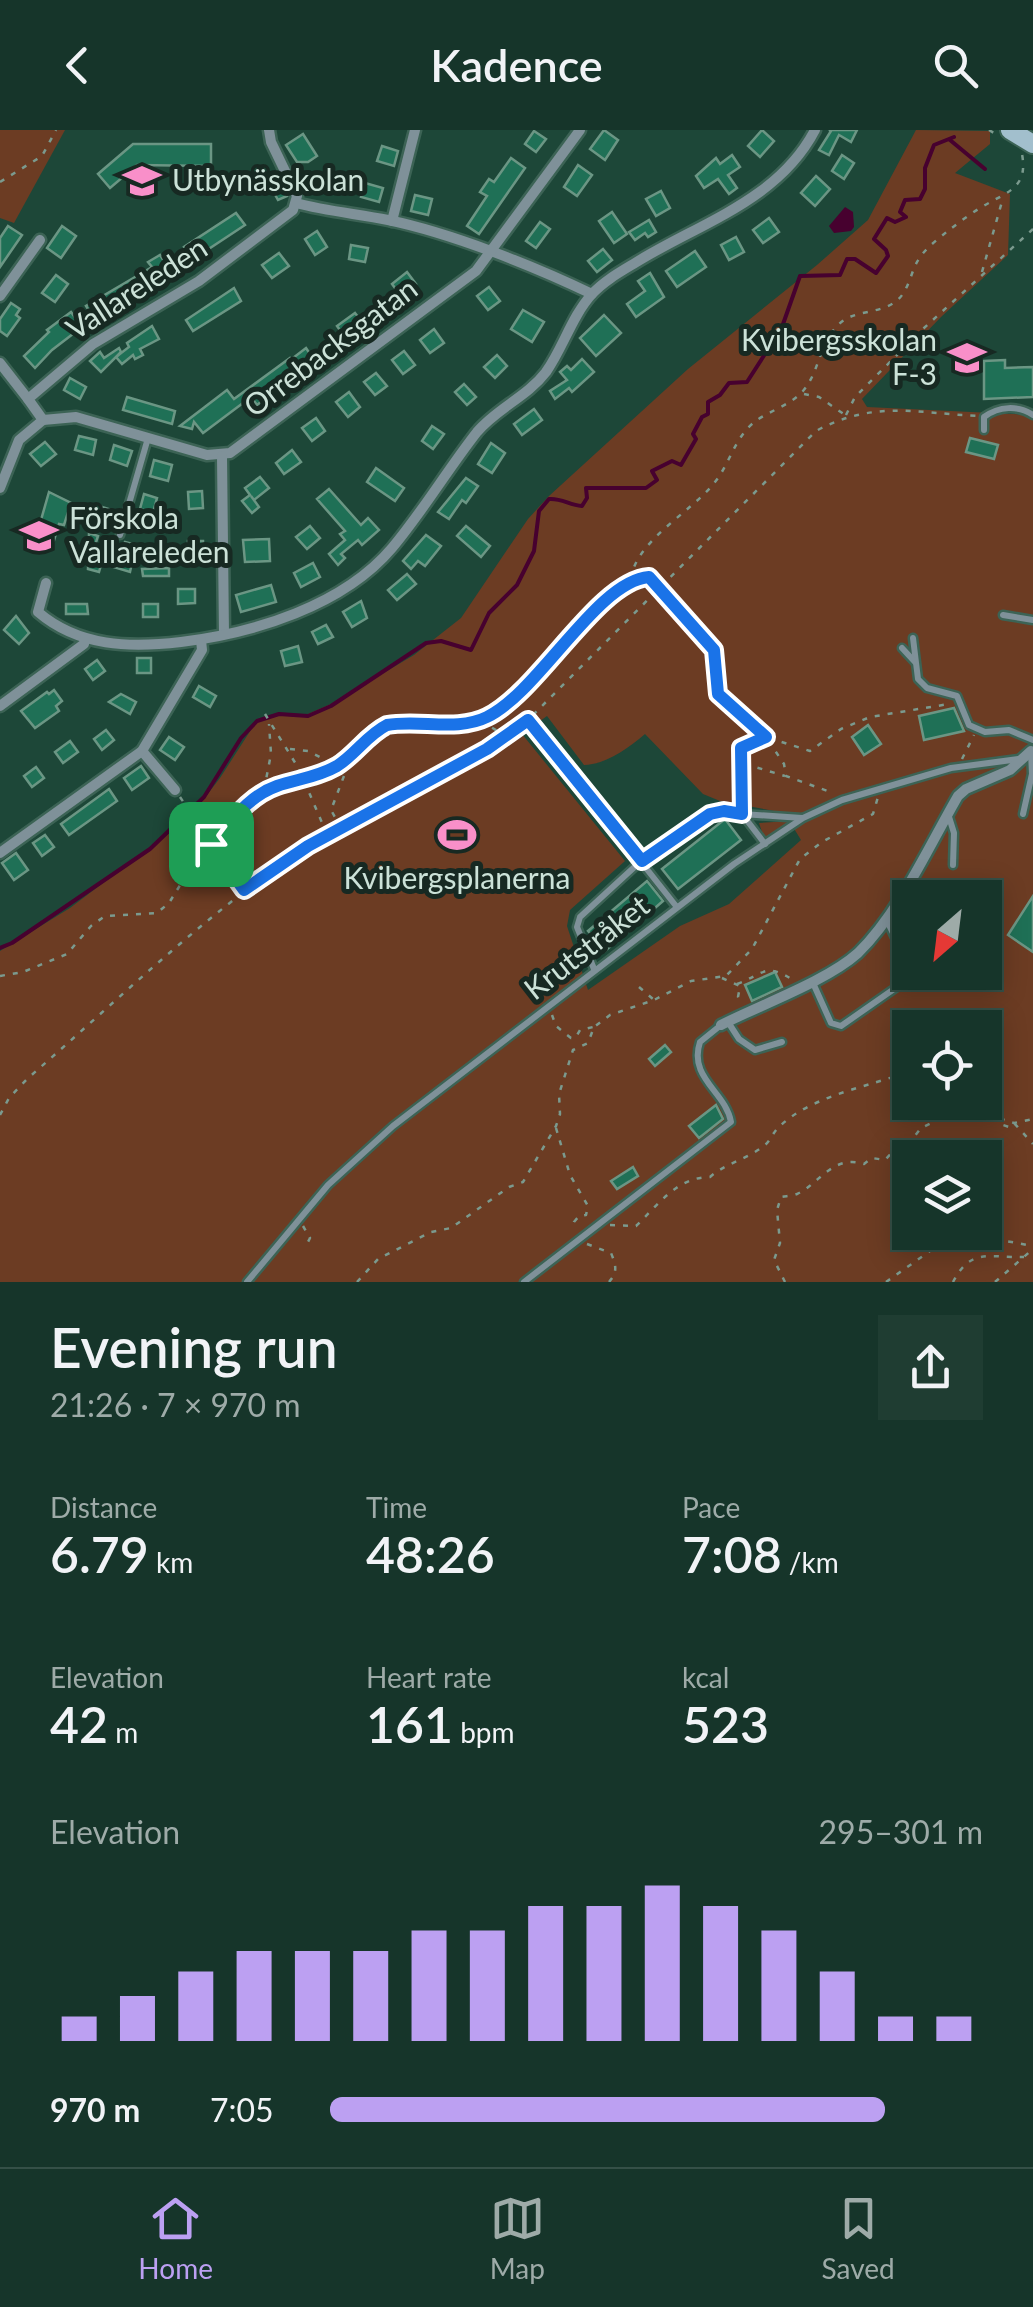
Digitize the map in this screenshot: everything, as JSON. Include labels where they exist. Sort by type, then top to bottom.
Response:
[{"type":"street","points":[[269,130],[276,154],[293,184],[296,203],[392,221],[551,274],[592,294]]},
{"type":"street","points":[[392,221],[414,130]]},
{"type":"street","name":"Orrebacksgatan","points":[[222,456],[246,443],[476,270],[492,254],[580,130]]},
{"type":"street","points":[[46,583],[38,612],[86,639],[149,646],[202,640],[285,617],[330,597],[365,574],[390,551],[479,429],[542,377],[592,294],[656,250],[754,198],[790,168],[815,130]]},
{"type":"street","points":[[1010,130],[1027,146]]},
{"type":"street","name":"Vallareleden","points":[[28,399],[93,344],[173,298],[248,246],[289,215],[296,203]]},
{"type":"street","points":[[0,296],[40,240]]},
{"type":"street","points":[[0,364],[43,420]]},
{"type":"street","points":[[0,488],[19,440],[43,420],[76,417],[222,456],[224,634]]},
{"type":"street","points":[[0,706],[86,639]]},
{"type":"street","points":[[0,853],[142,751],[202,650],[202,640]]},
{"type":"street","points":[[724,1023],[856,954],[886,918],[966,789],[1010,770],[1032,747]]},
{"type":"street","points":[[142,751],[174,790]]},
{"type":"lane","points":[[984,430],[984,417],[994,409],[1012,408],[1033,415]]},
{"type":"lane","points":[[120,535],[148,438]]},
{"type":"lane","points":[[1003,615],[1033,620]]},
{"type":"lane","points":[[913,638],[922,684],[952,693],[960,702],[965,721],[976,729],[1009,730],[1032,747],[1032,774],[1022,814]]},
{"type":"lane","points":[[902,648],[915,662]]},
{"type":"lane","points":[[528,720],[676,906]]},
{"type":"lane","name":"Krutstråket","points":[[247,1282],[328,1185],[393,1126],[676,906],[764,844],[803,818],[842,800],[958,767],[1020,758]]},
{"type":"lane","points":[[594,969],[577,927],[580,917],[642,861],[710,814],[724,811],[803,818]]},
{"type":"lane","points":[[742,814],[764,844]]},
{"type":"lane","points":[[948,814],[954,833],[953,865]]},
{"type":"lane","points":[[886,918],[892,930]]},
{"type":"lane","points":[[806,983],[831,1023],[841,1026],[893,990]]},
{"type":"lane","points":[[524,1282],[731,1122],[726,1108],[702,1077],[697,1061],[700,1042],[724,1023],[746,1046],[763,1050],[782,1042]]},
{"type":"path","points":[[0,182],[42,156],[56,130]]},
{"type":"path","points":[[982,274],[1004,198],[1024,170],[1027,146]]},
{"type":"path","points":[[0,976],[23,972],[67,954],[105,916],[157,914],[238,812],[264,793],[340,764],[375,731],[387,725],[480,720],[500,710],[557,654],[572,632],[632,578],[642,555],[662,531],[717,480],[745,430],[801,394],[835,327],[846,318],[895,302],[918,260],[934,243],[988,202],[1004,198]]},
{"type":"path","points":[[846,416],[855,397],[1033,229]]},
{"type":"path","points":[[801,394],[818,397],[846,416]]},
{"type":"path","points":[[0,1115],[10,1098],[244,890],[328,835],[528,720],[816,431],[846,416],[878,410],[984,417]]},
{"type":"path","points":[[632,578],[649,577],[660,585],[714,650],[718,696],[766,737],[784,764],[786,776]]},
{"type":"path","points":[[742,814],[741,748],[766,737],[810,751],[841,729],[870,716],[960,702]]},
{"type":"path","points":[[265,714],[303,780],[328,835]]},
{"type":"path","points":[[480,720],[506,736]]},
{"type":"path","points":[[264,793],[271,754],[269,722]]},
{"type":"path","points":[[958,767],[976,729]]},
{"type":"path","points":[[287,750],[308,751],[320,757],[319,774]]},
{"type":"path","points":[[341,828],[332,810],[352,754]]},
{"type":"path","points":[[743,764],[786,776],[842,800]]},
{"type":"path","points":[[174,790],[244,890]]},
{"type":"path","points":[[549,1006],[556,1026],[571,1038],[610,1015],[654,1000],[691,981],[722,978],[752,949],[800,859],[872,814],[878,803],[878,790]]},
{"type":"path","points":[[722,978],[737,984],[754,978],[764,969],[776,969],[806,983]]},
{"type":"path","points":[[737,984],[738,997],[750,1010]]},
{"type":"path","points":[[640,988],[654,1000]]},
{"type":"path","points":[[357,1282],[378,1259],[432,1232],[450,1228],[523,1182],[556,1126],[568,1058],[573,1050],[588,1042],[594,1027]]},
{"type":"path","points":[[598,1224],[636,1226],[672,1191],[693,1177],[710,1177],[720,1168],[735,1164],[768,1143],[779,1126],[812,1106],[851,1089],[892,1078]]},
{"type":"path","points":[[0,1099],[10,1098]]},
{"type":"path","points":[[998,1120],[1009,1127],[1033,1119]]},
{"type":"path","points":[[785,1282],[774,1260],[780,1243],[780,1197],[798,1194],[824,1171],[855,1161],[864,1164],[872,1158],[884,1160],[898,1145],[910,1142],[921,1128],[938,1120]]},
{"type":"path","points":[[1014,1123],[1033,1144]]},
{"type":"path","points":[[556,1126],[570,1175],[588,1206],[586,1215],[574,1222],[575,1240],[611,1253],[616,1266],[615,1276],[609,1282]]},
{"type":"path","points":[[298,1218],[310,1238],[308,1242]]},
{"type":"path","points":[[1002,1241],[1033,1247]]},
{"type":"path","points":[[995,1282],[1033,1247]]},
{"type":"path","points":[[886,1282],[931,1250]]},
{"type":"path","points":[[953,1282],[963,1263],[974,1258],[1024,1256]]},
{"type":"shaded area","points":[[0,130],[65,130],[14,223],[0,218]]},
{"type":"shaded area","points":[[916,130],[990,131],[990,144],[955,173],[1010,194],[1008,255],[862,399],[867,407],[1033,415],[1033,1282],[0,1282],[0,951],[70,908],[190,817],[256,722],[277,715],[301,717],[331,704],[414,655],[461,618],[528,519],[549,496],[688,369],[868,220]],"holes":[[[547,716],[584,765],[609,759],[645,734],[703,794],[785,813],[789,821],[759,823],[765,841],[788,828],[790,822],[801,840],[729,904],[680,926],[588,990],[567,926],[570,910],[625,861],[522,734]]]},
{"type":"shaded area","points":[[845,207],[853,212],[854,227],[834,233],[829,226]]},
{"type":"building","points":[[604,130],[618,140],[605,160],[590,149]]},
{"type":"building","points":[[762,130],[774,141],[760,157],[748,146]]},
{"type":"building","points":[[829,130],[857,130],[851,142],[839,135],[829,155],[819,150]]},
{"type":"building","points":[[534,131],[546,139],[536,152],[525,144]]},
{"type":"building","points":[[303,134],[317,156],[308,162],[297,162],[286,145]]},
{"type":"building","points":[[133,144],[211,144],[211,166],[137,165],[110,188],[98,174]]},
{"type":"building","points":[[382,146],[398,151],[394,166],[377,161]]},
{"type":"building","points":[[732,155],[740,167],[728,175],[737,188],[729,194],[718,179],[704,188],[696,176],[716,158],[720,164]]},
{"type":"building","points":[[842,155],[854,163],[844,179],[832,171]]},
{"type":"building","points":[[511,158],[525,168],[479,234],[467,226],[487,196],[480,192],[489,179],[494,182]]},
{"type":"building","points":[[578,165],[592,175],[577,196],[564,187]]},
{"type":"building","points":[[276,172],[287,196],[278,200],[267,180]]},
{"type":"building","points":[[328,172],[348,177],[344,194],[324,188]]},
{"type":"building","points":[[816,176],[830,189],[815,206],[801,193]]},
{"type":"building","points":[[365,183],[383,188],[379,202],[361,197]]},
{"type":"building","points":[[661,191],[670,208],[656,216],[646,199]]},
{"type":"building","points":[[415,195],[432,199],[428,215],[411,211]]},
{"type":"building","points":[[612,212],[627,234],[614,243],[599,221]]},
{"type":"building","points":[[236,213],[245,225],[192,260],[184,247]]},
{"type":"building","points":[[769,218],[779,232],[763,243],[753,230]]},
{"type":"building","points":[[649,220],[656,232],[635,240],[629,232]]},
{"type":"building","points":[[540,222],[550,229],[536,248],[526,241]]},
{"type":"building","points":[[8,226],[22,235],[0,267],[0,238]]},
{"type":"building","points":[[62,226],[76,236],[61,258],[47,248]]},
{"type":"building","points":[[317,231],[327,247],[315,255],[305,239]]},
{"type":"building","points":[[736,237],[744,252],[729,260],[721,245]]},
{"type":"building","points":[[351,245],[368,248],[365,262],[349,259]]},
{"type":"building","points":[[603,249],[612,260],[597,272],[588,261]]},
{"type":"building","points":[[695,251],[706,267],[677,287],[666,271]]},
{"type":"building","points":[[279,253],[289,266],[272,278],[262,265]]},
{"type":"building","points":[[160,255],[166,264],[172,260],[180,272],[95,320],[86,306],[152,267],[148,262]]},
{"type":"building","points":[[407,272],[416,284],[401,296],[392,284]]},
{"type":"building","points":[[650,273],[664,297],[636,317],[627,304],[645,291],[638,281]]},
{"type":"building","points":[[56,275],[68,284],[55,302],[42,293]]},
{"type":"building","points":[[489,287],[500,301],[488,310],[477,296]]},
{"type":"building","points":[[234,288],[241,301],[193,331],[186,320]]},
{"type":"building","points":[[11,303],[20,309],[16,315],[20,318],[7,336],[0,331],[0,319]]},
{"type":"building","points":[[523,310],[544,322],[532,342],[511,329]]},
{"type":"building","points":[[71,312],[82,327],[35,368],[24,356],[47,330]]},
{"type":"building","points":[[355,313],[363,323],[345,337],[337,326]]},
{"type":"building","points":[[604,315],[621,333],[596,356],[580,338]]},
{"type":"building","points":[[152,326],[159,339],[140,349],[143,355],[135,359],[133,355],[122,364],[116,357],[129,347],[127,343]]},
{"type":"building","points":[[434,329],[444,343],[430,353],[420,340]]},
{"type":"building","points":[[119,348],[121,352],[101,372],[90,361],[100,352],[104,358]]},
{"type":"building","points":[[306,348],[314,360],[301,369],[293,358]]},
{"type":"building","points":[[404,351],[415,365],[403,374],[392,360]]},
{"type":"building","points":[[497,355],[507,366],[495,378],[484,367]]},
{"type":"building","points":[[290,358],[296,365],[283,375],[288,381],[257,405],[251,397],[203,433],[194,422],[192,429],[180,426],[227,390],[234,399]]},
{"type":"building","points":[[582,359],[594,372],[572,392],[569,388],[555,399],[550,391],[567,380],[560,372],[567,366],[571,370]]},
{"type":"building","points":[[1005,360],[1005,368],[1033,367],[1033,397],[984,399],[984,361]]},
{"type":"building","points":[[376,373],[387,386],[375,395],[364,382]]},
{"type":"building","points":[[70,378],[86,387],[80,399],[64,390]]},
{"type":"building","points":[[464,384],[476,397],[467,405],[455,392]]},
{"type":"building","points":[[349,392],[360,407],[348,417],[336,402]]},
{"type":"building","points":[[127,397],[175,411],[172,424],[123,410]]},
{"type":"building","points":[[534,409],[542,420],[522,435],[514,424]]},
{"type":"building","points":[[316,418],[325,431],[312,441],[302,428]]},
{"type":"building","points":[[432,426],[444,434],[433,449],[422,441]]},
{"type":"building","points":[[79,436],[96,440],[93,455],[75,450]]},
{"type":"building","points":[[970,438],[998,445],[994,459],[966,452]]},
{"type":"building","points":[[45,442],[56,454],[41,466],[30,454]]},
{"type":"building","points":[[491,443],[505,453],[492,473],[478,464]]},
{"type":"building","points":[[114,445],[132,451],[127,466],[110,460]]},
{"type":"building","points":[[292,450],[301,462],[284,474],[276,463]]},
{"type":"building","points":[[154,460],[172,465],[168,481],[150,476]]},
{"type":"building","points":[[376,468],[404,488],[395,501],[367,482]]},
{"type":"building","points":[[260,477],[269,488],[254,500],[251,496],[259,507],[252,513],[242,501],[250,495],[245,488]]},
{"type":"building","points":[[466,478],[478,486],[449,519],[438,512]]},
{"type":"building","points":[[329,489],[361,525],[368,518],[379,530],[362,545],[358,540],[341,554],[345,558],[338,565],[329,554],[345,540],[340,534],[345,531],[317,499]]},
{"type":"building","points":[[202,491],[203,508],[189,509],[188,492]]},
{"type":"building","points":[[49,492],[71,503],[64,525],[59,524],[55,537],[53,528],[47,548],[43,548],[35,545]]},
{"type":"building","points":[[144,494],[157,498],[153,513],[140,509]]},
{"type":"building","points":[[102,507],[115,511],[110,525],[98,521]]},
{"type":"building","points":[[310,526],[320,538],[307,549],[296,537]]},
{"type":"building","points":[[466,526],[490,546],[481,557],[457,536]]},
{"type":"building","points":[[89,533],[98,536],[92,555],[103,558],[99,572],[88,569]]},
{"type":"building","points":[[426,535],[441,546],[425,566],[418,561],[411,569],[403,561]]},
{"type":"building","points":[[269,539],[270,561],[245,562],[243,540]]},
{"type":"building","points":[[188,541],[203,541],[203,556],[188,555]]},
{"type":"building","points":[[125,542],[136,545],[130,572],[110,566]]},
{"type":"building","points":[[313,563],[320,577],[301,587],[294,573]]},
{"type":"building","points":[[169,568],[169,576],[143,576],[142,569]]},
{"type":"building","points":[[407,574],[416,584],[397,600],[388,590]]},
{"type":"building","points":[[271,585],[276,602],[241,612],[236,595]]},
{"type":"building","points":[[178,589],[195,589],[195,603],[178,604]]},
{"type":"building","points":[[361,601],[367,618],[352,627],[343,612]]},
{"type":"building","points":[[66,604],[87,604],[88,614],[66,614]]},
{"type":"building","points":[[143,604],[158,604],[158,617],[143,617]]},
{"type":"building","points":[[16,616],[29,633],[19,644],[4,630]]},
{"type":"building","points":[[326,625],[333,637],[318,644],[312,632]]},
{"type":"building","points":[[298,646],[302,662],[285,666],[281,651]]},
{"type":"building","points":[[137,658],[151,658],[151,673],[137,673]]},
{"type":"building","points":[[97,660],[105,671],[93,680],[85,669]]},
{"type":"building","points":[[199,686],[216,696],[210,707],[193,697]]},
{"type":"building","points":[[54,690],[62,701],[56,706],[59,711],[35,728],[21,711]]},
{"type":"building","points":[[121,694],[136,702],[130,714],[109,702]]},
{"type":"building","points":[[954,708],[964,731],[924,740],[919,716]]},
{"type":"building","points":[[868,725],[881,744],[864,755],[852,737]]},
{"type":"building","points":[[106,730],[114,740],[102,750],[94,739]]},
{"type":"building","points":[[169,737],[184,747],[175,760],[160,750]]},
{"type":"building","points":[[70,741],[78,752],[63,763],[55,752]]},
{"type":"building","points":[[141,766],[149,778],[132,790],[124,778]]},
{"type":"building","points":[[36,767],[44,778],[32,787],[24,776]]},
{"type":"building","points":[[109,789],[117,801],[69,835],[61,824]]},
{"type":"building","points":[[725,819],[741,840],[678,889],[662,869]]},
{"type":"building","points":[[45,835],[54,847],[42,856],[33,843]]},
{"type":"building","points":[[16,853],[28,870],[14,880],[2,863]]},
{"type":"building","points":[[647,881],[663,901],[605,951],[588,931]]},
{"type":"building","points":[[1033,896],[1033,952],[1008,935]]},
{"type":"building","points":[[775,972],[782,987],[752,1001],[745,985]]},
{"type":"building","points":[[665,1045],[671,1052],[655,1066],[649,1059]]},
{"type":"building","points":[[716,1105],[723,1119],[699,1138],[689,1126]]},
{"type":"building","points":[[633,1167],[638,1176],[617,1189],[611,1181]]},
{"type":"waterway","points":[[0,948],[150,849],[204,797],[241,738],[257,721],[279,714],[308,716],[331,706],[426,643],[441,641],[471,650],[489,613],[517,585],[534,551],[539,511],[549,499],[582,506],[587,498],[586,488],[646,488],[657,480],[652,471],[672,461],[681,465],[696,439],[693,434],[708,414],[708,402],[729,383],[747,382],[765,354],[789,340],[790,332],[782,327],[800,276],[840,275],[847,259],[855,259],[876,273],[888,256],[874,239],[887,218],[895,222],[906,217],[900,212],[905,200],[920,199],[925,189],[925,168],[934,145],[954,137]]},
{"type":"waterway","points":[[950,140],[985,169]]},
{"type":"place","name":"Utbynässkolan","points":[[142,181]]},
{"type":"place","name":"Kvibergsskolan F-3","points":[[967,358]]},
{"type":"place","name":"Förskola Vallareleden","points":[[39,536]]},
{"type":"place","name":"Kvibergsplanerna","points":[[457,835]]},
{"type":"route","points":[[649,577],[660,585],[714,650],[718,694],[766,737],[741,748],[742,814],[710,814],[642,861],[528,720],[487,749],[308,846],[244,890],[211,844],[256,796],[334,768],[387,725],[474,722],[500,710],[557,654],[572,632],[632,578],[649,577]]}]
